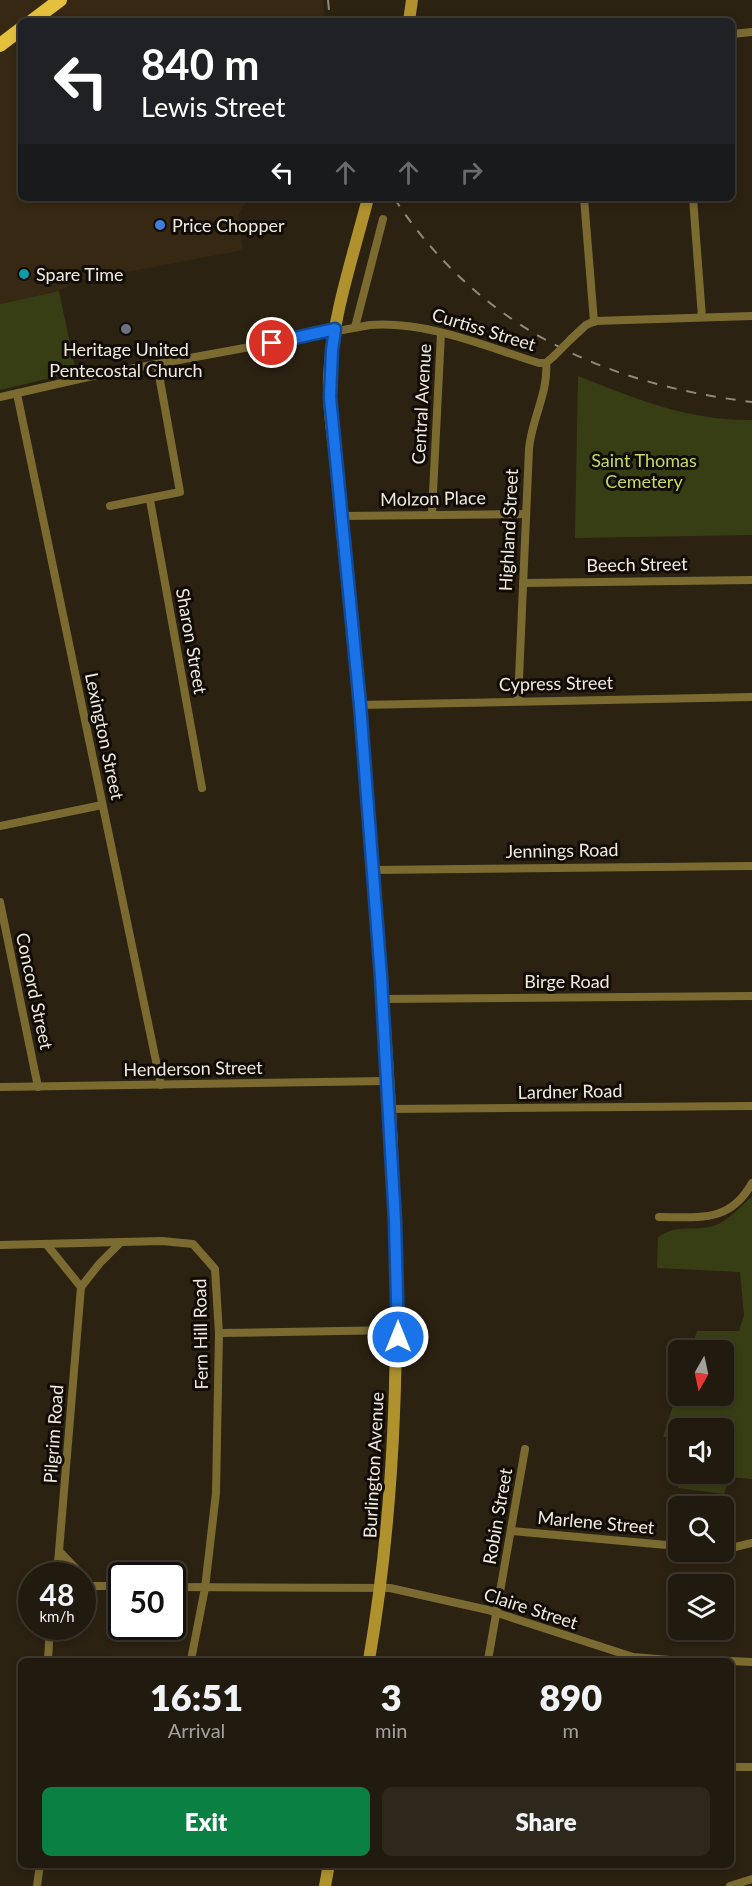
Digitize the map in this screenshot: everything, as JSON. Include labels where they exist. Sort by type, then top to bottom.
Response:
[{"type":"highway","points":[[36,18],[60,0]]},
{"type":"highway","points":[[0,45],[18,31]]},
{"type":"main road","points":[[409,18],[412,0]]},
{"type":"main road","name":"Burlington Avenue","points":[[367,201],[335,329],[330,397],[360,705],[373,870],[389,1110],[398,1330],[390,1507],[381,1587],[369,1658]]},
{"type":"main road","points":[[325,1886],[328,1868]]},
{"type":"street","points":[[735,34],[752,32]]},
{"type":"street","points":[[584,201],[594,322],[752,316]]},
{"type":"street","points":[[693,201],[702,317]]},
{"type":"street","points":[[355,327],[383,219]]},
{"type":"street","name":"Curtiss Street","points":[[0,397],[335,329],[403,324],[546,363],[571,339],[594,322]]},
{"type":"street","name":"Central Avenue","points":[[432,513],[441,333]]},
{"type":"street","name":"Highland Street","points":[[518,700],[530,437],[547,374],[546,363]]},
{"type":"street","points":[[110,506],[150,500],[180,492],[157,364]]},
{"type":"street","name":"Lexington Street","points":[[17,394],[161,1085]]},
{"type":"street","name":"Sharon Street","points":[[150,500],[202,788]]},
{"type":"street","name":"Molzon Place","points":[[342,516],[432,513],[525,514]]},
{"type":"street","name":"Beech Street","points":[[522,583],[752,580]]},
{"type":"street","name":"Cypress Street","points":[[360,705],[518,700],[752,698]]},
{"type":"street","points":[[0,826],[102,805]]},
{"type":"street","name":"Jennings Road","points":[[373,870],[752,866]]},
{"type":"street","name":"Concord Street","points":[[0,902],[38,1087]]},
{"type":"street","name":"Birge Road","points":[[382,999],[752,996]]},
{"type":"street","name":"Henderson Street","points":[[0,1087],[387,1081]]},
{"type":"street","name":"Lardner Road","points":[[389,1110],[752,1106]]},
{"type":"street","points":[[659,1217],[722,1214],[740,1201],[752,1183]]},
{"type":"street","name":"Fern Hill Road","points":[[0,1245],[119,1244],[162,1241],[193,1244],[215,1269],[219,1334],[216,1493],[205,1588],[191,1658]]},
{"type":"street","points":[[47,1245],[81,1287],[119,1244]]},
{"type":"street","name":"Pilgrim Road","points":[[59,1562],[81,1287]]},
{"type":"street","points":[[219,1334],[398,1330]]},
{"type":"street","name":"Robin Street","points":[[488,1658],[525,1449]]},
{"type":"street","name":"Marlene Street","points":[[512,1531],[668,1545]]},
{"type":"street","points":[[734,1547],[752,1543]]},
{"type":"street","points":[[61,1552],[70,1562]]},
{"type":"street","points":[[186,1587],[381,1587]]},
{"type":"street","name":"Claire Street","points":[[381,1587],[443,1599],[496,1613],[633,1657],[645,1658]]},
{"type":"street","points":[[48,1658],[49,1640]]},
{"type":"street","points":[[734,1661],[752,1662]]},
{"type":"street","points":[[734,1767],[752,1767]]},
{"type":"street","points":[[37,1886],[39,1868]]},
{"type":"street","points":[[730,1886],[752,1879]]},
{"type":"shaded area","points":[[0,0],[323,0],[325,18],[18,18],[18,201],[247,201],[238,215],[243,250],[79,281],[59,291],[0,304]]},
{"type":"green space","points":[[59,291],[76,372],[0,390],[0,304]]},
{"type":"green space","name":"Saint Thomas Cemetery","points":[[578,376],[685,413],[752,420],[752,535],[575,538]]},
{"type":"green space","points":[[752,1196],[752,1479],[734,1477],[734,1418],[669,1418],[673,1406],[734,1406],[734,1340],[694,1340],[697,1331],[739,1331],[744,1315],[740,1272],[657,1268],[658,1237],[678,1229],[709,1227],[732,1214]]},
{"type":"green space","points":[[668,1421],[668,1437],[663,1437]]},
{"type":"green space","points":[[679,1484],[728,1484],[724,1494],[678,1488]]},
{"type":"railway","points":[[328,0],[330,18]]},
{"type":"railway","points":[[396,201],[428,243],[465,282],[505,314],[549,342],[596,364],[645,381],[752,402]]},
{"type":"place","name":"Price Chopper","points":[[160,225]]},
{"type":"place","name":"Spare Time","points":[[24,274]]},
{"type":"place","name":"Heritage United Pentecostal Church","points":[[126,329]]},
{"type":"route","points":[[272,343],[335,329],[330,397],[354,633],[381,977],[395,1221],[398,1337]]}]
